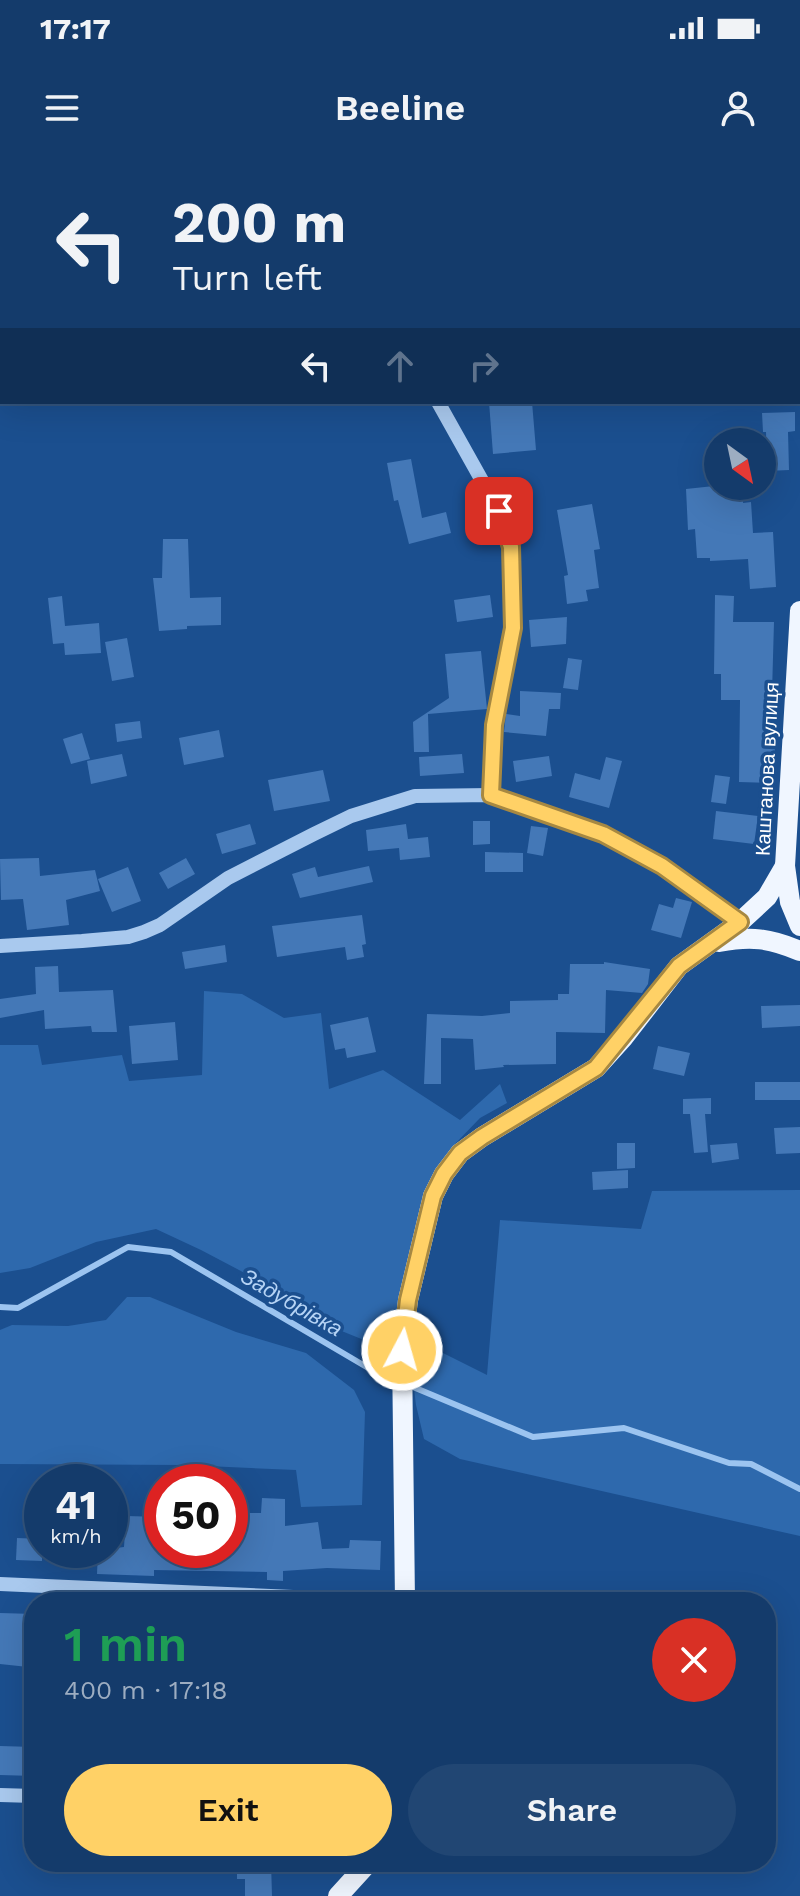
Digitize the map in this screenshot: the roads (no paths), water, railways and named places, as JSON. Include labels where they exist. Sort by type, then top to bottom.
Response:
[{"type":"main road","name":"Каштанова вулиця","points":[[800,611],[785,866],[790,902],[800,926]]},
{"type":"main road","points":[[405,1592],[402,1350],[408,1300],[433,1196],[460,1153],[596,1068],[679,966],[740,922],[767,897],[785,866]]},
{"type":"main road","points":[[711,944],[749,937],[779,942],[800,951]]},
{"type":"main road","points":[[338,1896],[360,1872]]},
{"type":"street","points":[[439,404],[499,511],[511,547],[513,628],[494,725],[491,795]]},
{"type":"street","points":[[0,946],[128,937],[144,932],[160,925],[228,878],[351,816],[415,796],[491,795],[603,834],[662,866],[740,922]]},
{"type":"street","points":[[0,1584],[180,1592]]},
{"type":"street","points":[[0,1795],[24,1796]]},
{"type":"waterway","name":"Задубрівка","points":[[0,1307],[18,1308],[128,1247],[171,1252],[370,1369],[533,1437],[624,1428],[729,1463],[751,1464],[800,1489]]}]
